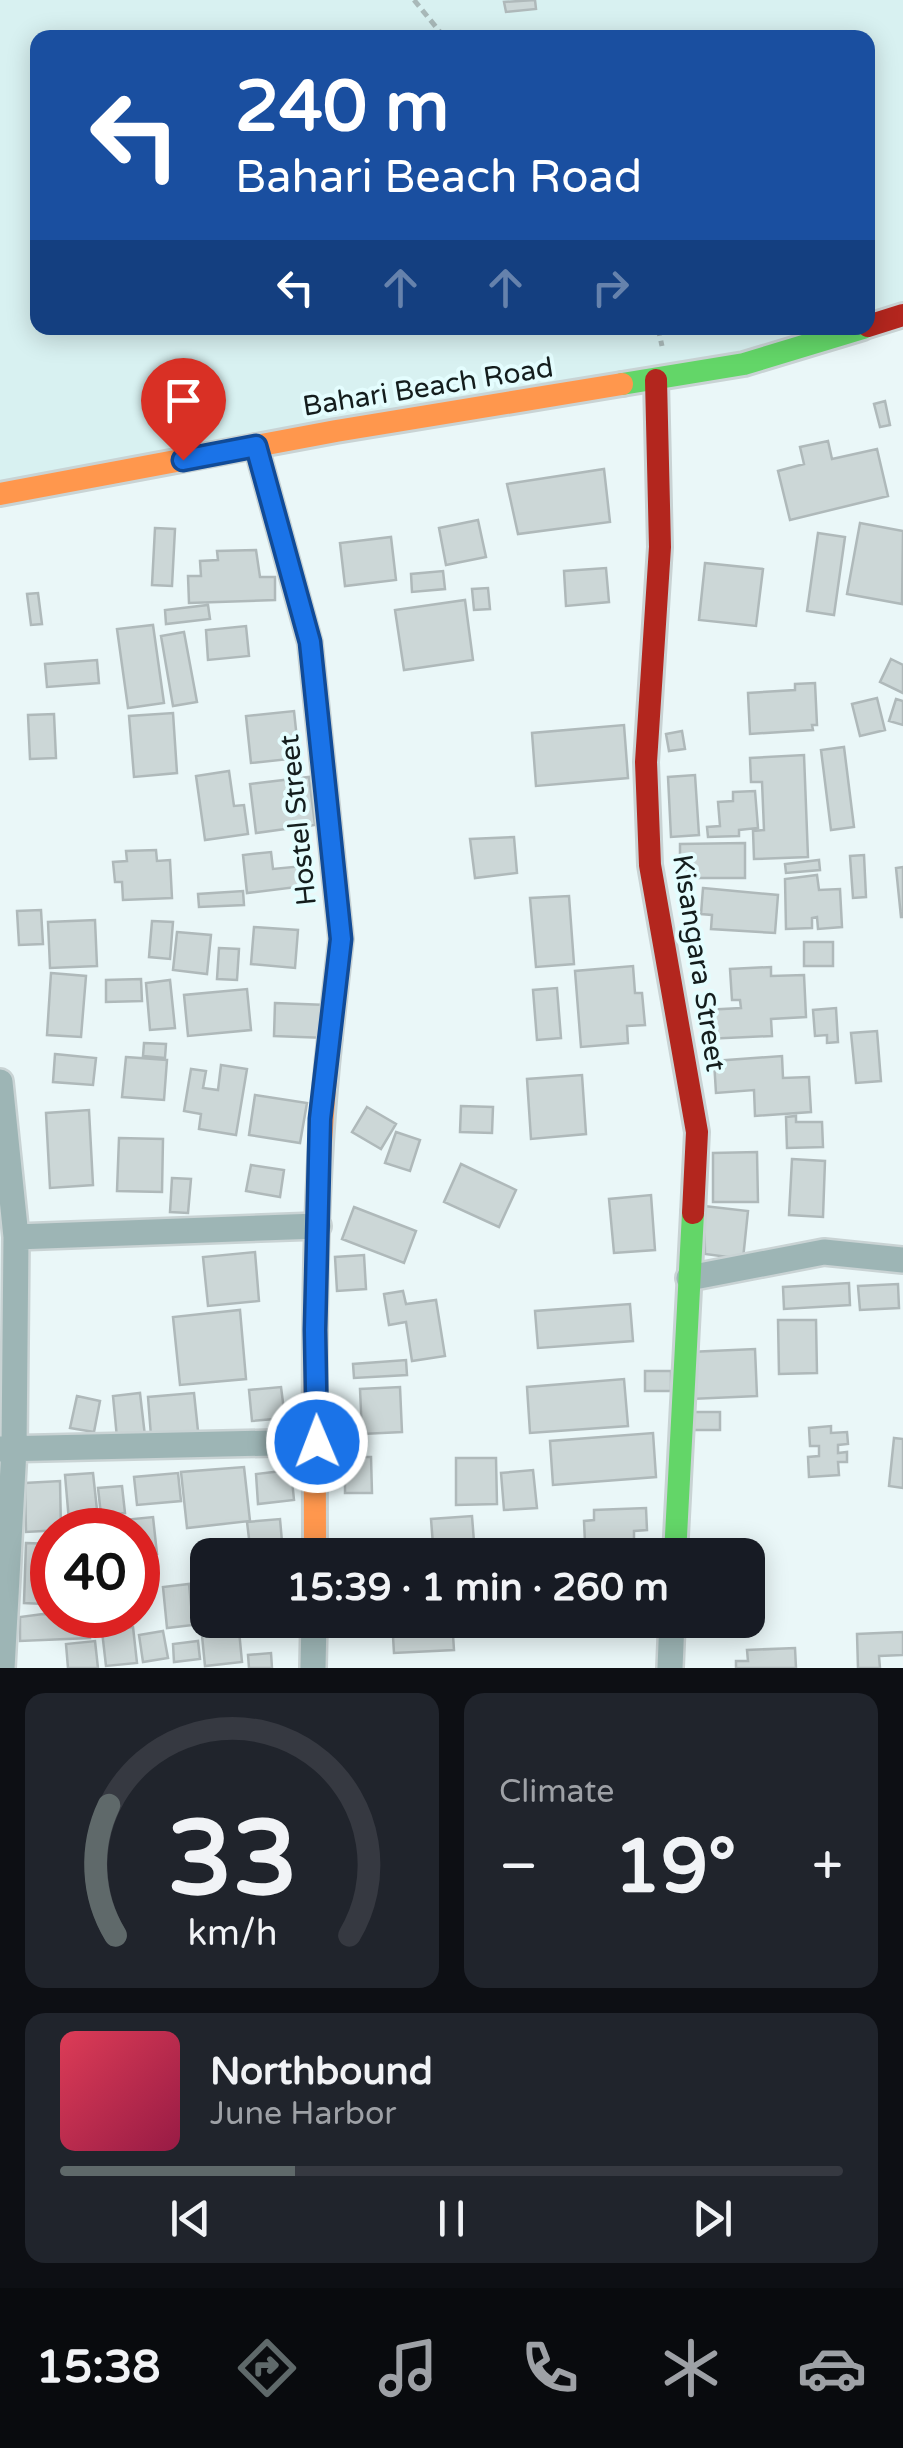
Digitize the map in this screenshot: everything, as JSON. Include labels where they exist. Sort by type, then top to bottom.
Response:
[{"type":"street","name":"Bahari Beach Road","points":[[875,324],[903,315]]},
{"type":"street","name":"Bahari Beach Road","points":[[0,494],[336,431],[744,364],[840,335]]},
{"type":"street","name":"Kisangara Street","points":[[656,380],[660,548],[647,745],[650,865],[697,1132],[676,1538]]},
{"type":"street","name":"Hostel Street","points":[[256,446],[310,642],[341,939],[320,1119],[315,1538]]},
{"type":"street","points":[[0,1082],[16,1237],[2,1668]]},
{"type":"street","points":[[16,1237],[318,1226]]},
{"type":"street","points":[[690,1278],[824,1252],[903,1260]]},
{"type":"street","points":[[7,1449],[317,1442]]},
{"type":"street","points":[[313,1668],[314,1638]]},
{"type":"street","points":[[670,1668],[671,1638]]},
{"type":"path","points":[[414,0],[438,30]]},
{"type":"shaded area","points":[[0,0],[903,0],[903,315],[875,324],[875,30],[30,30],[30,335],[827,335],[0,494]]},
{"type":"building","points":[[535,0],[536,9],[506,12],[504,2]]},
{"type":"building","points":[[885,401],[890,425],[880,427],[874,404]]},
{"type":"building","points":[[828,441],[832,459],[877,449],[888,496],[790,520],[778,471],[804,464],[800,447]]},
{"type":"building","points":[[604,469],[610,522],[518,534],[507,484]]},
{"type":"building","points":[[478,520],[486,557],[446,565],[439,528]]},
{"type":"building","points":[[860,523],[903,531],[902,604],[847,594]]},
{"type":"building","points":[[155,528],[175,529],[172,586],[152,585]]},
{"type":"building","points":[[818,533],[845,537],[834,615],[807,611]]},
{"type":"building","points":[[391,537],[396,580],[345,586],[340,543]]},
{"type":"building","points":[[256,550],[260,577],[275,577],[275,600],[189,603],[188,576],[201,576],[200,561],[218,560],[217,551]]},
{"type":"building","points":[[705,563],[763,569],[756,626],[699,620]]},
{"type":"building","points":[[606,568],[609,602],[566,606],[564,571]]},
{"type":"building","points":[[443,571],[445,589],[412,592],[411,574]]},
{"type":"building","points":[[488,588],[490,609],[474,610],[472,589]]},
{"type":"building","points":[[38,593],[42,624],[31,625],[27,594]]},
{"type":"building","points":[[465,600],[473,660],[404,670],[395,610]]},
{"type":"building","points":[[208,605],[210,619],[166,624],[165,610]]},
{"type":"building","points":[[153,625],[164,703],[128,708],[117,629]]},
{"type":"building","points":[[246,626],[249,656],[208,660],[206,630]]},
{"type":"building","points":[[184,632],[197,702],[173,706],[161,636]]},
{"type":"building","points":[[891,659],[903,665],[903,693],[880,682]]},
{"type":"building","points":[[97,660],[99,683],[47,687],[45,664]]},
{"type":"building","points":[[815,683],[817,725],[812,725],[813,730],[750,734],[748,693],[795,690],[795,684]]},
{"type":"building","points":[[877,698],[885,730],[860,736],[852,704]]},
{"type":"building","points":[[896,699],[903,701],[903,725],[889,721]]},
{"type":"building","points":[[294,711],[299,758],[251,763],[246,716]]},
{"type":"building","points":[[173,713],[177,773],[134,777],[129,716]]},
{"type":"building","points":[[54,714],[56,758],[30,759],[28,715]]},
{"type":"building","points":[[624,725],[628,778],[536,786],[532,733]]},
{"type":"building","points":[[682,731],[685,749],[669,751],[666,734]]},
{"type":"building","points":[[844,747],[854,827],[831,830],[821,750]]},
{"type":"building","points":[[804,755],[808,857],[754,859],[753,831],[764,830],[762,782],[751,782],[750,758]]},
{"type":"building","points":[[229,771],[234,806],[244,805],[248,834],[205,840],[196,776]]},
{"type":"building","points":[[695,775],[699,835],[671,837],[668,777]]},
{"type":"building","points":[[309,777],[315,825],[256,833],[250,784]]},
{"type":"building","points":[[755,791],[758,828],[739,830],[739,836],[708,837],[707,827],[720,826],[718,802],[733,801],[733,792]]},
{"type":"building","points":[[514,837],[517,873],[475,878],[470,839]]},
{"type":"building","points":[[745,843],[745,878],[680,878],[680,844]]},
{"type":"building","points":[[156,850],[157,861],[170,860],[172,898],[123,900],[122,882],[115,882],[113,862],[127,861],[126,851]]},
{"type":"building","points":[[271,852],[273,869],[303,866],[305,886],[247,893],[243,855]]},
{"type":"building","points":[[864,855],[866,897],[853,898],[850,856]]},
{"type":"building","points":[[819,860],[820,870],[786,873],[785,864]]},
{"type":"building","points":[[903,867],[903,917],[901,917],[896,868]]},
{"type":"building","points":[[817,875],[819,890],[840,889],[842,927],[818,929],[817,917],[812,918],[812,928],[786,929],[785,879]]},
{"type":"building","points":[[703,888],[778,895],[775,933],[711,929],[712,915],[701,914]]},
{"type":"building","points":[[243,891],[244,905],[199,907],[198,894]]},
{"type":"building","points":[[569,896],[574,964],[536,967],[530,898]]},
{"type":"building","points":[[41,910],[43,944],[19,945],[17,911]]},
{"type":"building","points":[[95,920],[97,966],[50,968],[48,922]]},
{"type":"building","points":[[152,921],[173,922],[170,959],[149,957]]},
{"type":"building","points":[[254,927],[298,930],[295,968],[251,964]]},
{"type":"building","points":[[177,932],[211,935],[207,974],[173,970]]},
{"type":"building","points":[[804,942],[833,942],[833,966],[804,966]]},
{"type":"building","points":[[219,948],[239,949],[237,980],[217,979]]},
{"type":"building","points":[[633,966],[635,993],[642,993],[645,1025],[627,1026],[628,1043],[581,1047],[575,971]]},
{"type":"building","points":[[771,967],[771,976],[804,975],[806,1017],[771,1019],[772,1036],[705,1039],[704,1010],[741,1008],[740,1000],[732,1000],[730,969]]},
{"type":"building","points":[[51,973],[86,976],[81,1037],[47,1035]]},
{"type":"building","points":[[141,979],[142,1001],[106,1002],[106,980]]},
{"type":"building","points":[[170,980],[175,1028],[150,1030],[146,983]]},
{"type":"building","points":[[557,988],[561,1038],[537,1040],[533,990]]},
{"type":"building","points":[[247,989],[251,1030],[188,1036],[184,995]]},
{"type":"building","points":[[275,1003],[327,1005],[326,1038],[274,1036]]},
{"type":"building","points":[[836,1008],[838,1042],[827,1043],[827,1035],[815,1036],[813,1010]]},
{"type":"building","points":[[877,1031],[881,1081],[856,1083],[851,1033]]},
{"type":"building","points":[[144,1043],[166,1044],[165,1058],[143,1056]]},
{"type":"building","points":[[55,1054],[96,1058],[93,1085],[53,1082]]},
{"type":"building","points":[[782,1056],[783,1078],[809,1077],[811,1112],[755,1116],[754,1090],[716,1093],[714,1061]]},
{"type":"building","points":[[126,1057],[167,1060],[164,1100],[122,1097]]},
{"type":"building","points":[[221,1065],[247,1069],[236,1135],[199,1129],[201,1114],[184,1111],[191,1069],[206,1071],[203,1088],[218,1090]]},
{"type":"building","points":[[582,1075],[586,1134],[531,1139],[527,1079]]},
{"type":"building","points":[[255,1095],[307,1103],[300,1143],[249,1135]]},
{"type":"building","points":[[461,1106],[493,1107],[492,1133],[460,1132]]},
{"type":"building","points":[[367,1107],[396,1124],[381,1149],[352,1132]]},
{"type":"building","points":[[89,1110],[93,1185],[50,1188],[46,1113]]},
{"type":"building","points":[[796,1116],[796,1122],[822,1122],[823,1147],[787,1148],[786,1117]]},
{"type":"building","points":[[396,1132],[420,1140],[410,1171],[385,1163]]},
{"type":"building","points":[[119,1138],[163,1139],[162,1192],[117,1191]]},
{"type":"building","points":[[757,1152],[758,1202],[713,1202],[713,1153]]},
{"type":"building","points":[[792,1159],[825,1161],[823,1217],[789,1215]]},
{"type":"building","points":[[461,1164],[516,1190],[499,1227],[444,1202]]},
{"type":"building","points":[[251,1165],[284,1170],[280,1197],[246,1191]]},
{"type":"building","points":[[172,1178],[191,1179],[188,1213],[170,1212]]},
{"type":"building","points":[[651,1195],[655,1250],[614,1253],[609,1199]]},
{"type":"building","points":[[704,1206],[748,1211],[743,1259],[705,1254]]},
{"type":"building","points":[[354,1207],[416,1231],[404,1263],[342,1239]]},
{"type":"building","points":[[255,1252],[259,1301],[208,1306],[203,1257]]},
{"type":"building","points":[[364,1255],[366,1289],[337,1291],[335,1257]]},
{"type":"building","points":[[849,1283],[850,1305],[784,1309],[783,1287]]},
{"type":"building","points":[[898,1284],[899,1308],[860,1310],[858,1286]]},
{"type":"building","points":[[403,1291],[406,1304],[436,1300],[445,1356],[412,1361],[406,1322],[389,1325],[384,1294]]},
{"type":"building","points":[[630,1304],[633,1341],[538,1348],[535,1311]]},
{"type":"building","points":[[240,1310],[246,1379],[180,1385],[173,1317]]},
{"type":"building","points":[[778,1320],[816,1320],[817,1373],[779,1374]]},
{"type":"building","points":[[755,1349],[757,1396],[691,1399],[689,1352]]},
{"type":"building","points":[[406,1360],[407,1375],[354,1378],[353,1364]]},
{"type":"building","points":[[645,1371],[671,1371],[671,1391],[645,1391]]},
{"type":"building","points":[[624,1379],[628,1426],[530,1433],[527,1387]]},
{"type":"building","points":[[281,1387],[285,1418],[252,1421],[249,1390]]},
{"type":"building","points":[[400,1387],[402,1432],[362,1434],[360,1389]]},
{"type":"building","points":[[140,1393],[145,1436],[117,1438],[113,1396]]},
{"type":"building","points":[[194,1393],[198,1431],[151,1436],[148,1397]]},
{"type":"building","points":[[77,1396],[100,1401],[94,1432],[70,1428]]},
{"type":"building","points":[[693,1412],[720,1412],[720,1430],[693,1430]]},
{"type":"building","points":[[831,1426],[831,1433],[847,1432],[848,1444],[838,1445],[838,1453],[847,1452],[847,1462],[838,1462],[839,1475],[809,1477],[808,1457],[819,1456],[819,1446],[810,1446],[809,1428]]},
{"type":"building","points":[[653,1433],[656,1477],[553,1485],[550,1441]]},
{"type":"building","points":[[894,1438],[903,1439],[903,1488],[889,1486]]},
{"type":"building","points":[[345,1457],[371,1457],[372,1493],[345,1493]]},
{"type":"building","points":[[456,1458],[496,1458],[497,1504],[456,1505]]},
{"type":"building","points":[[244,1467],[250,1521],[187,1528],[181,1472]]},
{"type":"building","points":[[291,1470],[294,1500],[258,1504],[256,1474]]},
{"type":"building","points":[[533,1470],[537,1508],[504,1510],[501,1473]]},
{"type":"building","points":[[93,1473],[97,1508],[68,1508],[65,1475]]},
{"type":"building","points":[[178,1473],[181,1501],[137,1505],[134,1477]]},
{"type":"building","points":[[60,1481],[61,1508],[30,1508],[30,1532],[26,1532],[25,1483]]},
{"type":"building","points":[[122,1486],[124,1508],[100,1508],[98,1488]]},
{"type":"building","points":[[646,1508],[647,1530],[634,1531],[634,1538],[585,1538],[584,1521],[594,1520],[594,1510]]},
{"type":"building","points":[[472,1516],[474,1538],[432,1538],[431,1519]]},
{"type":"building","points":[[280,1519],[282,1538],[249,1538],[247,1522]]},
{"type":"building","points":[[26,1543],[30,1543],[30,1603],[24,1603]]},
{"type":"building","points":[[189,1584],[190,1625],[167,1628],[163,1587]]},
{"type":"building","points":[[30,1616],[30,1638],[90,1638],[20,1641],[20,1617]]},
{"type":"building","points":[[163,1631],[168,1658],[143,1662],[139,1638],[160,1638]]},
{"type":"building","points":[[903,1632],[903,1655],[879,1656],[880,1668],[858,1668],[857,1634]]},
{"type":"building","points":[[103,1638],[134,1638],[137,1663],[106,1666]]},
{"type":"building","points":[[202,1638],[240,1638],[242,1662],[205,1666]]},
{"type":"building","points":[[393,1638],[453,1638],[454,1650],[394,1653]]},
{"type":"building","points":[[95,1641],[98,1668],[68,1668],[66,1644]]},
{"type":"building","points":[[198,1641],[200,1659],[174,1662],[173,1644]]},
{"type":"building","points":[[795,1648],[796,1668],[736,1668],[736,1661],[748,1661],[747,1650]]},
{"type":"building","points":[[271,1653],[272,1668],[249,1668],[248,1655]]},
{"type":"traffic: fast","points":[[622,384],[744,364],[840,335]]},
{"type":"traffic: fast","points":[[676,1538],[693,1213]]},
{"type":"traffic: slow","points":[[0,494],[336,431],[622,384]]},
{"type":"traffic: slow","points":[[315,1538],[317,1230],[330,1037]]},
{"type":"traffic: jam","points":[[875,324],[903,315]]},
{"type":"traffic: jam","points":[[656,380],[660,547],[646,762],[650,865],[697,1132],[693,1213]]},
{"type":"traffic: jam","points":[[256,446],[310,643],[341,939],[330,1037]]},
{"type":"route","points":[[183,460],[256,446],[310,642],[341,939],[320,1119],[315,1330],[317,1442]]}]
